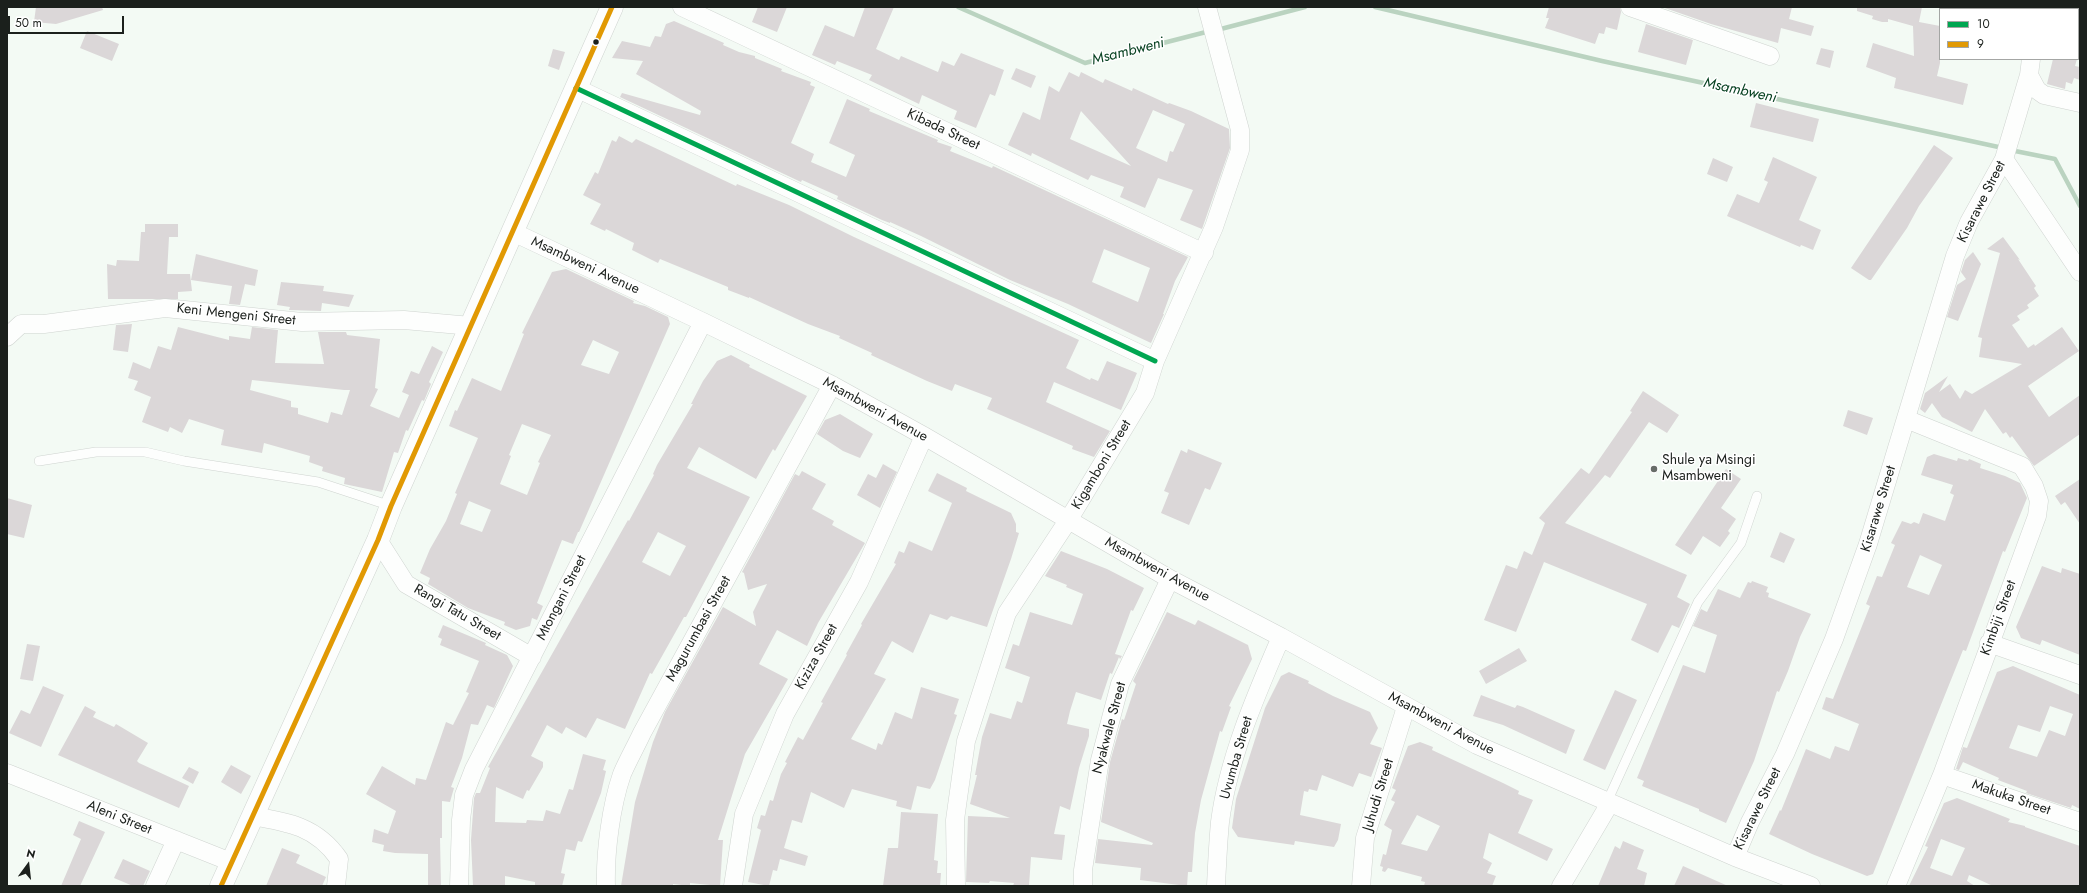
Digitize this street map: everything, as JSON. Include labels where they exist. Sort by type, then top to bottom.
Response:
[{"type":"main road","points":[[221,886],[378,540],[391,506],[612,7]]},
{"type":"street","name":"Kibada Street","points":[[682,7],[1204,253]]},
{"type":"street","points":[[1630,7],[1770,56]]},
{"type":"street","name":"Kigamboni Street","points":[[956,886],[955,820],[966,740],[1007,613],[1069,519],[1145,393],[1155,361],[1204,253],[1240,150],[1240,130],[1208,8]]},
{"type":"street","points":[[2030,67],[2037,90],[2044,95],[2080,103]]},
{"type":"street","name":"Kisarawe Street","points":[[1736,857],[1750,822],[1785,754],[1834,639],[1868,544],[1955,256],[1969,222],[2005,157],[2030,67]]},
{"type":"street","points":[[576,88],[1155,361]]},
{"type":"street","points":[[2005,157],[2080,272]]},
{"type":"street","name":"Msambweni Avenue","points":[[513,232],[832,385],[1069,519],[1170,579],[1282,636],[1406,707],[1477,745],[1736,857],[1805,885]]},
{"type":"street","name":"Keni Mengeni Street","points":[[7,337],[21,324],[44,324],[165,308],[302,322],[404,320],[471,326]]},
{"type":"street","name":"Mtongani Street","points":[[459,886],[461,820],[464,795],[474,770],[703,322]]},
{"type":"street","name":"Magurumbasi Street","points":[[606,886],[605,862],[612,818],[622,775],[642,733],[832,385]]},
{"type":"street","name":"Kimbiji Street","points":[[1896,886],[1942,774],[2037,516],[2039,501],[2034,486],[2022,466],[1906,419]]},
{"type":"street","name":"Kiziza Street","points":[[733,886],[744,814],[785,714],[859,582],[924,436]]},
{"type":"street","name":"Rangi Tatu Street","points":[[378,540],[406,584],[532,657]]},
{"type":"street","name":"Nyakwale Street","points":[[1084,886],[1083,870],[1100,760],[1120,684],[1170,579]]},
{"type":"street","name":"Uvumba Street","points":[[1216,886],[1220,821],[1231,774],[1253,704],[1282,636]]},
{"type":"street","points":[[1989,644],[2080,675]]},
{"type":"street","name":"Juhudi Street","points":[[1361,886],[1366,838],[1406,707]]},
{"type":"street","name":"Aleni Street","points":[[7,773],[231,862]]},
{"type":"street","name":"Makuka Street","points":[[1942,774],[2080,822]]},
{"type":"street","points":[[1561,886],[1609,802]]},
{"type":"street","points":[[252,816],[301,826],[330,845],[339,859],[336,886]]},
{"type":"street","points":[[155,886],[176,840]]},
{"type":"lane","points":[[39,461],[96,452],[145,452],[184,461],[318,482],[391,506]]},
{"type":"lane","points":[[1609,802],[1698,602],[1741,543],[1757,496]]},
{"type":"building","points":[[36,7],[102,7],[103,10],[56,24],[34,22]]},
{"type":"building","points":[[758,7],[787,7],[777,32],[752,22]]},
{"type":"building","points":[[865,7],[894,7],[876,49],[899,60],[901,56],[938,72],[942,61],[954,66],[961,53],[1004,70],[995,96],[990,94],[976,128],[954,119],[957,111],[922,95],[919,104],[869,80],[872,75],[837,61],[835,65],[812,55],[825,25],[854,37]]},
{"type":"building","points":[[1549,7],[1620,7],[1621,12],[1617,30],[1606,27],[1604,34],[1599,33],[1595,44],[1545,28],[1549,18],[1546,18]]},
{"type":"building","points":[[1662,7],[1792,7],[1789,19],[1814,26],[1811,36],[1781,28],[1778,43],[1711,24]]},
{"type":"building","points":[[1857,7],[1922,7],[1919,22],[1939,26],[1940,63],[1937,76],[1968,84],[1963,105],[1894,88],[1896,78],[1866,67],[1873,43],[1914,56],[1913,26],[1888,19],[1888,22],[1882,22],[1872,19],[1873,16],[1857,11]]},
{"type":"building","points":[[674,21],[724,43],[723,45],[739,52],[755,56],[755,58],[782,69],[781,71],[811,82],[810,85],[815,87],[791,143],[814,154],[811,162],[846,177],[855,155],[829,143],[847,99],[870,109],[869,111],[938,140],[937,142],[952,147],[950,151],[992,168],[993,166],[1188,257],[1175,281],[1164,314],[1151,343],[1068,304],[1010,280],[921,236],[837,199],[838,196],[802,180],[801,182],[620,97],[622,93],[700,115],[701,111],[636,74],[643,61],[612,58],[622,41],[650,47],[655,36],[661,37],[666,24]],"holes":[[[1104,249],[1150,268],[1138,302],[1092,282]]]},
{"type":"building","points":[[1646,24],[1693,40],[1686,65],[1638,52]]},
{"type":"building","points":[[87,31],[119,44],[112,61],[80,48]]},
{"type":"building","points":[[1821,48],[1834,51],[1830,68],[1816,64]]},
{"type":"building","points":[[553,49],[565,52],[559,70],[548,66]]},
{"type":"building","points":[[2053,60],[2077,60],[2075,66],[2080,67],[2080,80],[2074,78],[2072,84],[2066,82],[2065,89],[2047,84]]},
{"type":"building","points":[[1016,68],[1036,76],[1031,88],[1011,79]]},
{"type":"building","points":[[1069,72],[1079,77],[1081,72],[1103,83],[1105,79],[1132,91],[1133,88],[1168,104],[1169,103],[1191,111],[1229,129],[1230,148],[1202,229],[1180,220],[1193,190],[1158,178],[1145,208],[1120,197],[1124,187],[1091,175],[1088,180],[1032,153],[1031,156],[1008,145],[1023,112],[1040,120],[1049,86],[1059,92]],"holes":[[[1153,110],[1185,124],[1173,152],[1170,151],[1167,162],[1136,148]],[[1081,111],[1131,166],[1070,139]]]},
{"type":"building","points":[[1756,103],[1819,119],[1813,142],[1750,127]]},
{"type":"building","points":[[619,136],[632,143],[636,139],[736,186],[737,184],[789,205],[854,237],[1079,340],[1066,368],[1090,380],[1091,378],[1098,381],[1107,361],[1137,373],[1121,410],[1054,382],[1046,402],[1110,431],[1094,457],[1072,449],[1073,446],[987,409],[992,398],[955,384],[952,391],[927,381],[871,355],[872,353],[839,338],[840,336],[808,324],[749,297],[728,290],[728,287],[660,259],[658,263],[632,250],[634,243],[606,229],[605,231],[590,224],[601,204],[583,195],[595,172],[598,174],[612,140],[616,142]]},
{"type":"building","points":[[1934,145],[1953,158],[1919,206],[1907,228],[1871,280],[1869,280],[1851,268]]},
{"type":"building","points":[[1773,157],[1817,177],[1799,220],[1821,230],[1813,250],[1801,245],[1800,247],[1727,216],[1737,194],[1759,203],[1768,182],[1764,180]]},
{"type":"building","points":[[1713,158],[1733,167],[1727,182],[1707,174]]},
{"type":"building","points":[[145,224],[178,224],[178,237],[169,237],[167,274],[190,274],[192,291],[178,292],[178,299],[108,299],[107,264],[116,266],[117,260],[139,261],[141,232],[145,232]]},
{"type":"building","points":[[2003,237],[2020,260],[2018,259],[2036,286],[2034,288],[2039,296],[2027,305],[2029,308],[2017,316],[2020,320],[2012,325],[2028,348],[2034,344],[2035,346],[2062,327],[2079,351],[2028,386],[2049,417],[2080,395],[2080,434],[2034,466],[2012,436],[2010,438],[2006,432],[2003,434],[1985,409],[1972,432],[1942,417],[1932,403],[1925,413],[1920,409],[1925,393],[1948,376],[1939,392],[1950,384],[1960,399],[1965,390],[1972,394],[2022,364],[1979,357],[1982,338],[1978,337],[2000,253],[1987,249]]},
{"type":"building","points":[[1973,252],[1981,264],[1958,321],[1947,317],[1957,285],[1966,279],[1961,272],[1965,260]]},
{"type":"building","points":[[196,254],[258,270],[255,286],[245,284],[240,305],[229,304],[232,286],[191,280]]},
{"type":"building","points":[[566,269],[634,301],[633,303],[645,306],[668,317],[670,324],[573,544],[562,540],[537,603],[543,606],[537,620],[532,618],[530,626],[516,630],[504,625],[505,622],[468,608],[428,584],[430,578],[420,573],[430,549],[446,521],[457,494],[455,493],[478,438],[449,426],[455,410],[457,411],[472,378],[501,391],[524,334],[522,333],[552,272]],"holes":[[[593,340],[619,352],[609,374],[581,365]],[[522,424],[551,435],[538,462],[540,463],[527,495],[500,484],[511,456],[509,455]],[[469,501],[491,510],[482,532],[460,524]]]},
{"type":"building","points":[[281,282],[324,286],[323,291],[354,295],[349,307],[322,303],[321,311],[289,310],[290,307],[277,305]]},
{"type":"building","points":[[132,324],[128,352],[113,350],[116,325]]},
{"type":"building","points":[[178,327],[229,340],[229,336],[250,339],[252,327],[278,330],[275,363],[324,364],[318,332],[346,332],[347,335],[380,339],[375,388],[378,389],[370,406],[399,418],[409,395],[402,392],[411,371],[419,374],[432,346],[443,352],[429,382],[431,384],[424,401],[422,400],[408,431],[406,430],[398,453],[394,452],[382,492],[344,484],[345,478],[322,471],[323,467],[309,462],[310,456],[264,443],[262,453],[221,445],[224,430],[189,419],[182,433],[170,427],[168,432],[142,422],[151,397],[134,390],[138,381],[128,378],[133,362],[150,369],[158,346],[171,350]],"holes":[[[252,380],[350,390],[342,415],[331,412],[328,423],[298,414],[298,408],[291,407],[291,401],[250,390]]]},
{"type":"building","points":[[731,355],[750,365],[749,367],[807,396],[775,451],[773,449],[756,479],[699,447],[687,468],[750,497],[686,617],[684,617],[652,674],[650,673],[625,729],[597,718],[586,738],[566,727],[562,734],[547,725],[531,756],[543,762],[543,767],[529,791],[527,790],[523,799],[496,787],[495,822],[526,823],[527,820],[543,821],[546,810],[560,814],[569,789],[573,790],[583,754],[606,760],[603,770],[606,771],[601,793],[582,842],[578,841],[575,851],[566,849],[561,873],[565,874],[562,886],[535,886],[535,882],[505,876],[505,886],[473,886],[471,840],[474,798],[476,793],[480,793],[490,768],[488,767],[628,520],[629,521],[654,475],[653,474],[657,465],[693,404],[691,404],[703,381],[717,361]],"holes":[[[658,532],[686,546],[670,576],[642,562]]]},
{"type":"building","points":[[1643,391],[1679,415],[1667,433],[1649,422],[1610,478],[1605,475],[1565,523],[1687,575],[1677,597],[1690,604],[1679,628],[1672,625],[1658,653],[1631,640],[1647,604],[1544,562],[1516,632],[1484,620],[1506,565],[1517,569],[1524,551],[1532,555],[1545,523],[1539,518],[1581,468],[1589,474],[1632,412],[1630,411]]},
{"type":"building","points":[[1848,410],[1873,418],[1867,435],[1843,426]]},
{"type":"building","points":[[840,414],[873,434],[860,458],[843,451],[817,434],[825,420]]},
{"type":"building","points":[[1188,449],[1222,463],[1210,490],[1205,488],[1189,525],[1161,513],[1169,493],[1164,491],[1181,450],[1187,453]]},
{"type":"building","points":[[1934,454],[1957,461],[1958,458],[1968,461],[1969,459],[1981,464],[1980,468],[2005,476],[2020,483],[2027,498],[2005,552],[2003,551],[1966,651],[1963,650],[1873,874],[1867,876],[1812,854],[1769,834],[1780,810],[1781,811],[1806,749],[1830,759],[1835,746],[1849,751],[1859,724],[1822,709],[1826,697],[1833,699],[1870,606],[1866,604],[1877,576],[1882,577],[1895,545],[1891,543],[1902,521],[1911,524],[1914,522],[1919,524],[1923,513],[1945,521],[1954,495],[1950,493],[1953,485],[1921,475],[1927,457]],"holes":[[[1920,555],[1942,565],[1929,595],[1907,587]]]},
{"type":"building","points":[[883,464],[897,472],[880,508],[857,495],[868,474],[876,478]]},
{"type":"building","points":[[1726,469],[1741,479],[1721,508],[1736,519],[1728,531],[1730,533],[1720,547],[1703,536],[1691,555],[1675,545]]},
{"type":"building","points":[[802,471],[826,484],[812,509],[834,521],[832,525],[865,543],[818,623],[807,646],[777,630],[759,664],[788,679],[745,754],[718,840],[723,840],[720,886],[690,883],[690,886],[673,884],[673,886],[621,886],[635,802],[653,742],[665,712],[723,607],[756,626],[753,612],[767,584],[748,590],[744,573],[742,572],[795,474],[799,476]]},
{"type":"building","points":[[937,473],[967,488],[966,491],[1011,513],[1016,524],[1016,532],[1019,533],[1011,559],[987,627],[951,616],[947,620],[930,614],[913,653],[892,641],[874,674],[886,679],[851,739],[876,750],[878,743],[882,745],[895,712],[912,719],[921,687],[959,699],[954,714],[957,715],[935,780],[930,789],[917,786],[911,810],[896,806],[897,801],[852,789],[844,808],[811,792],[802,823],[792,820],[784,848],[808,856],[805,866],[780,859],[777,871],[773,870],[769,886],[748,882],[761,830],[757,828],[761,815],[765,816],[770,800],[773,801],[781,774],[787,763],[785,762],[798,737],[803,740],[823,703],[821,702],[847,655],[846,654],[862,625],[861,624],[896,564],[894,563],[899,551],[904,553],[909,541],[932,551],[952,503],[928,491]]},
{"type":"building","points":[[2080,479],[2080,524],[2065,502],[2061,505],[2055,496]]},
{"type":"building","points":[[7,498],[32,505],[24,538],[7,534]]},
{"type":"building","points":[[1780,532],[1795,539],[1784,563],[1770,557]]},
{"type":"building","points":[[1061,551],[1107,569],[1144,588],[1133,611],[1131,610],[1115,654],[1122,656],[1120,659],[1119,657],[1112,674],[1110,673],[1101,700],[1076,692],[1070,711],[1067,724],[1089,729],[1089,736],[1079,768],[1070,810],[1060,806],[1054,834],[1065,835],[1062,860],[1031,857],[1029,886],[1013,886],[1014,883],[990,881],[989,883],[966,882],[968,816],[1010,818],[970,804],[977,775],[975,775],[982,737],[990,713],[1011,719],[1017,701],[1022,703],[1030,677],[1005,668],[1013,644],[1019,646],[1030,612],[1072,625],[1083,594],[1066,587],[1067,585],[1045,576]]},
{"type":"building","points":[[2042,566],[2061,573],[2062,568],[2080,574],[2080,655],[2042,640],[2040,645],[2021,638],[2016,627]]},
{"type":"building","points":[[1752,581],[1768,587],[1766,592],[1769,593],[1768,597],[1811,614],[1800,637],[1779,692],[1777,691],[1754,761],[1726,823],[1699,811],[1699,809],[1642,786],[1644,781],[1637,778],[1683,665],[1705,673],[1717,635],[1693,626],[1701,609],[1707,612],[1718,589],[1740,598],[1748,582],[1751,583]]},
{"type":"building","points":[[1167,612],[1195,625],[1198,620],[1248,645],[1252,659],[1229,706],[1231,707],[1222,732],[1220,731],[1201,800],[1195,833],[1192,872],[1188,872],[1187,886],[1140,880],[1141,868],[1095,863],[1098,839],[1152,845],[1153,843],[1101,822],[1110,762],[1122,719],[1124,720],[1136,684],[1133,681]]},
{"type":"building","points":[[443,625],[486,643],[485,645],[507,655],[513,666],[494,708],[487,705],[478,725],[471,724],[462,758],[451,787],[454,788],[450,802],[442,801],[442,838],[440,838],[441,886],[428,886],[428,854],[383,851],[384,845],[372,842],[374,829],[388,834],[396,811],[366,794],[382,766],[415,785],[416,778],[426,780],[446,722],[453,725],[469,693],[466,692],[479,661],[440,645],[442,639],[438,637]]},
{"type":"building","points":[[27,644],[40,646],[33,681],[20,679]]},
{"type":"building","points":[[1519,648],[1527,661],[1486,684],[1479,671]]},
{"type":"building","points":[[2013,666],[2080,695],[2080,809],[2072,805],[2071,808],[2026,793],[2027,791],[1998,780],[1999,778],[1963,762],[1959,770],[1956,769],[1963,747],[1967,748],[1997,672]],"holes":[[[2050,706],[2073,714],[2065,736],[2049,730],[2037,757],[2009,748],[2018,725],[2040,732]]]},
{"type":"building","points":[[1289,672],[1309,681],[1308,683],[1333,696],[1370,712],[1378,728],[1370,744],[1382,748],[1371,777],[1359,773],[1353,787],[1322,775],[1317,791],[1309,789],[1308,792],[1304,791],[1300,815],[1341,824],[1338,840],[1334,847],[1295,841],[1294,845],[1238,837],[1232,828],[1236,799],[1265,708],[1281,676]]},
{"type":"building","points":[[43,686],[64,695],[41,747],[9,733],[21,710],[30,714]]},
{"type":"building","points":[[1615,690],[1637,700],[1605,770],[1583,760]]},
{"type":"building","points":[[1481,695],[1515,708],[1517,705],[1523,707],[1575,730],[1566,754],[1503,725],[1473,716]]},
{"type":"building","points":[[85,706],[96,712],[93,717],[114,727],[116,724],[148,743],[137,761],[139,763],[189,786],[179,808],[58,755]]},
{"type":"building","points":[[1420,742],[1433,747],[1432,750],[1503,783],[1519,791],[1518,794],[1533,800],[1518,833],[1553,849],[1547,861],[1489,833],[1483,858],[1492,863],[1487,873],[1496,876],[1492,886],[1424,886],[1425,882],[1421,881],[1422,877],[1388,868],[1385,872],[1382,871],[1383,867],[1380,866],[1383,854],[1386,855],[1392,830],[1384,825],[1395,802],[1391,800],[1396,790],[1392,788],[1408,746]],"holes":[[[1417,815],[1440,826],[1427,851],[1401,844]]]},
{"type":"building","points":[[231,765],[251,776],[241,794],[221,782]]},
{"type":"building","points":[[189,767],[199,772],[193,784],[182,778]]},
{"type":"building","points":[[1957,798],[2010,819],[2008,822],[2025,826],[2080,846],[2080,886],[1993,886],[1969,875],[1967,881],[1975,886],[1909,886],[1928,847],[1925,846],[1944,803]],"holes":[[[1941,839],[1965,848],[1952,876],[1930,868]]]},
{"type":"building","points":[[901,812],[938,814],[934,860],[938,861],[937,873],[941,873],[940,886],[883,886],[888,848],[898,848]]},
{"type":"building","points":[[79,821],[105,832],[80,886],[61,886],[81,839],[73,835]]},
{"type":"building","points":[[1623,841],[1644,850],[1637,869],[1647,873],[1644,886],[1598,886],[1615,846],[1620,849]]},
{"type":"building","points":[[282,848],[300,855],[296,863],[326,877],[322,886],[266,886]]},
{"type":"building","points":[[123,859],[150,871],[143,886],[133,886],[114,878]]},
{"type":"building","points":[[1683,866],[1728,886],[1674,886]]},
{"type":"waterway","name":"Msambweni","points":[[958,7],[1085,63],[1210,31]]},
{"type":"waterway","name":"Msambweni","points":[[1217,30],[1305,7]]},
{"type":"waterway","name":"Msambweni","points":[[1375,7],[1602,61],[2003,148]]},
{"type":"waterway","name":"Msambweni","points":[[2010,150],[2055,159],[2080,206]]},
{"type":"transit line","name":"9","points":[[221,886],[378,540],[391,506],[612,7]]},
{"type":"transit line","name":"10","points":[[576,88],[1155,361]]},
{"type":"place","name":"Shule ya Msingi Msambweni","points":[[1654,469]]}]
